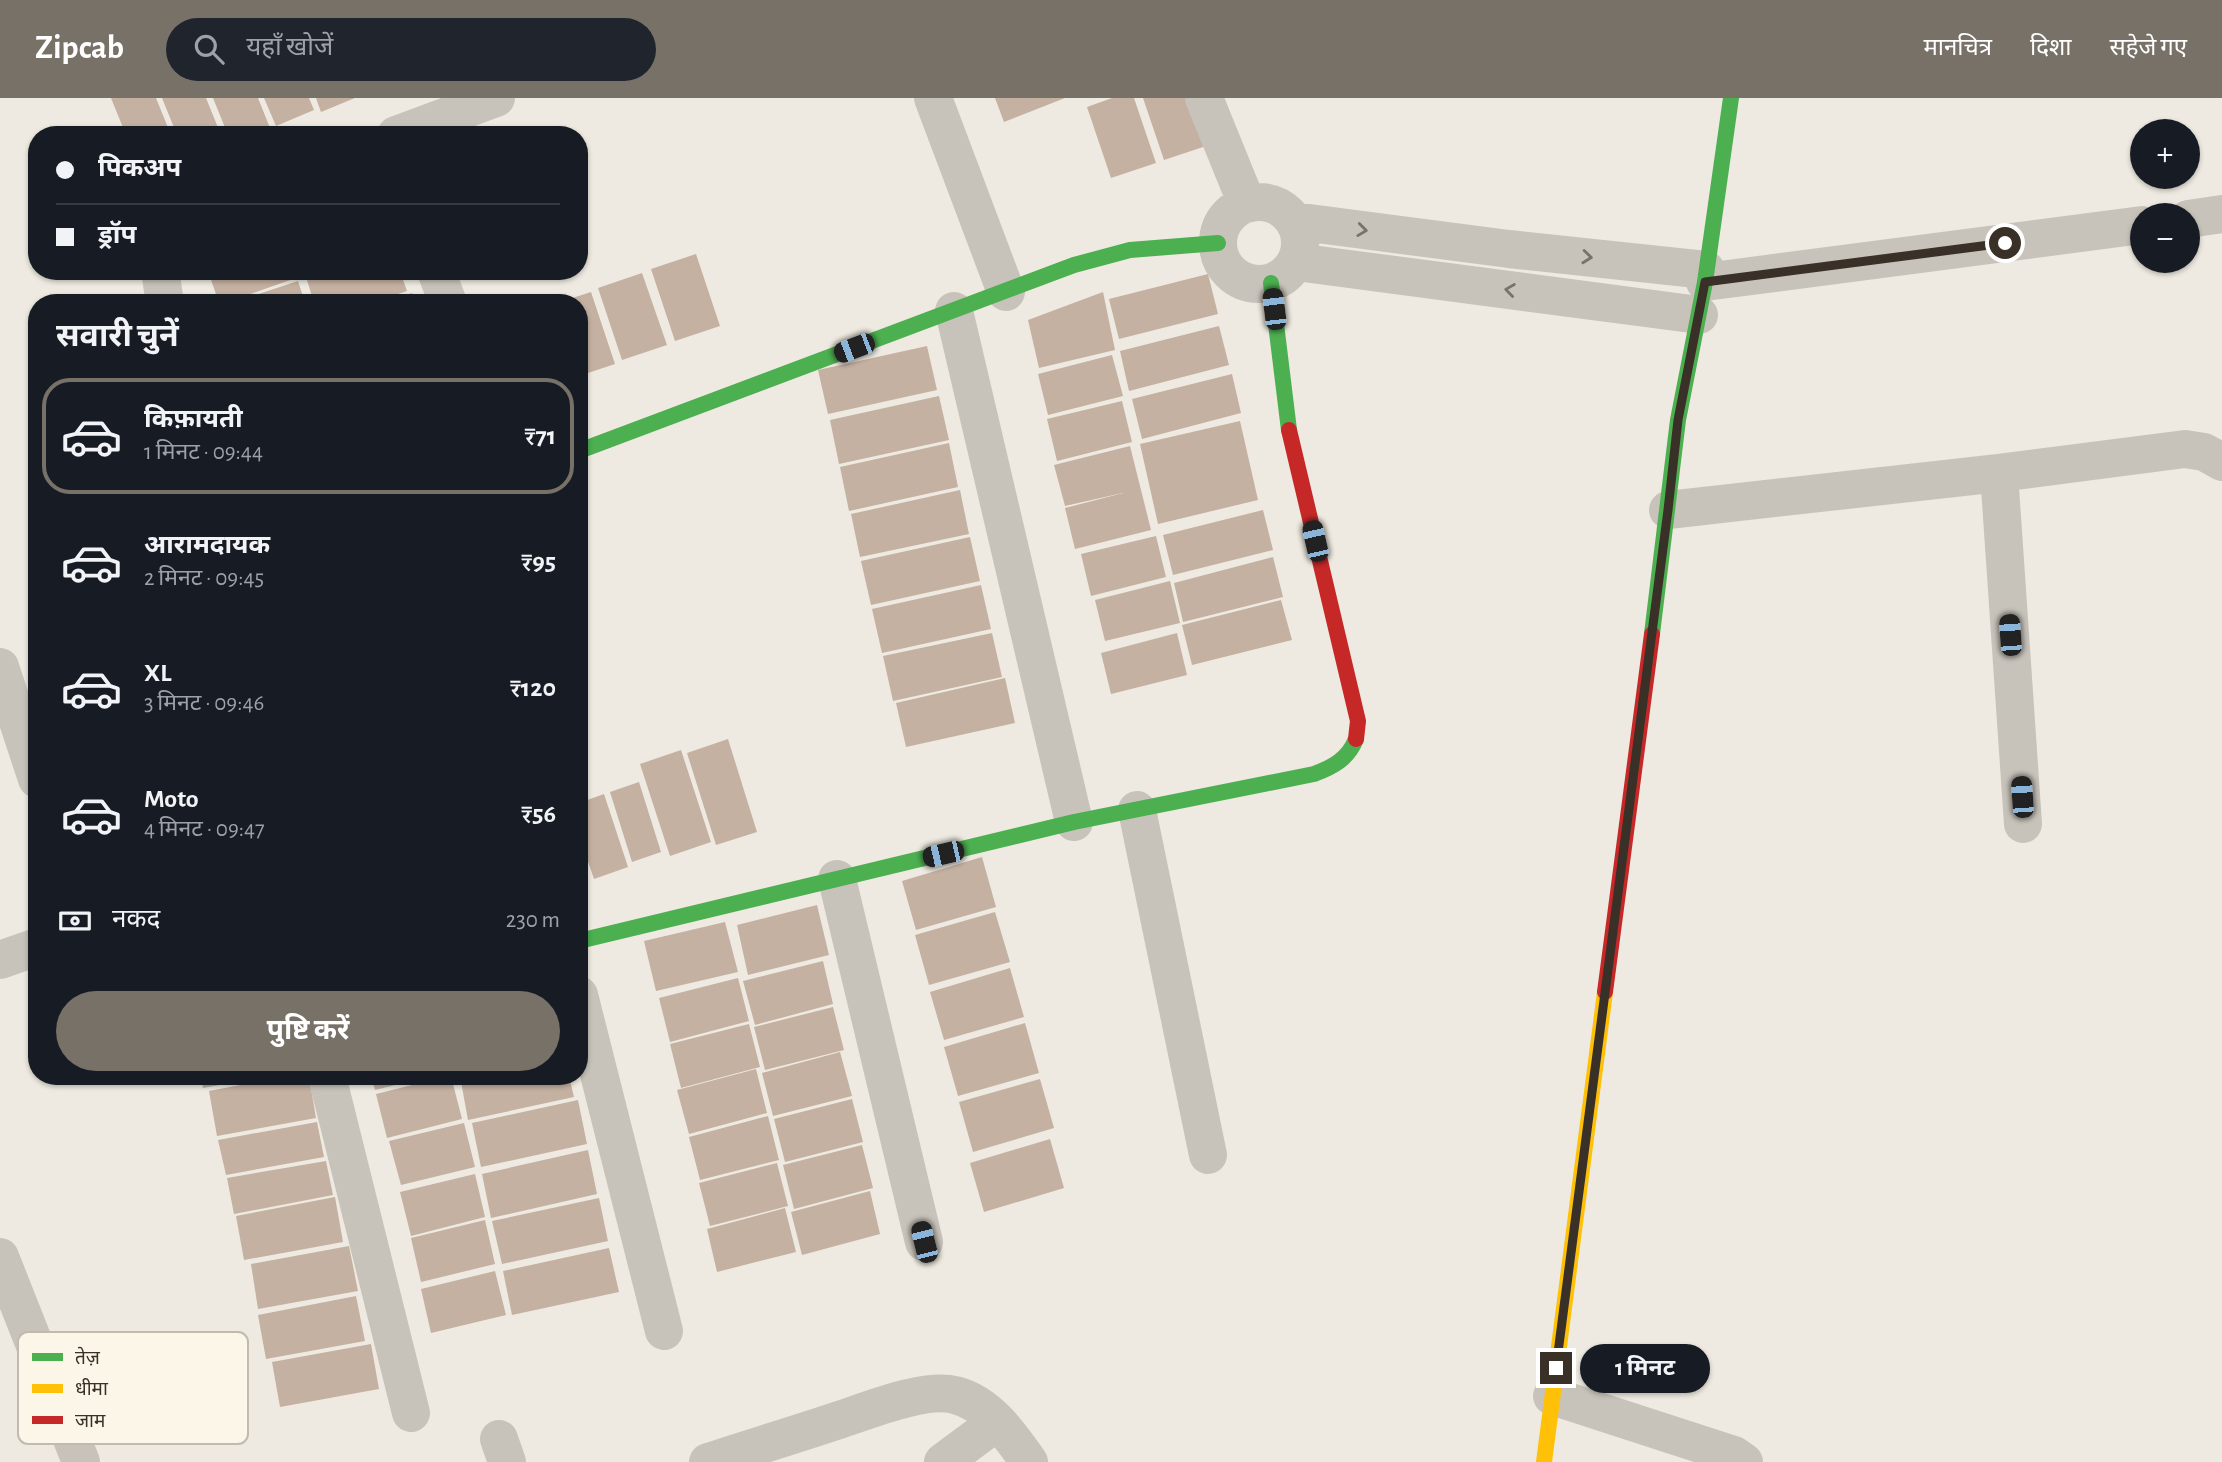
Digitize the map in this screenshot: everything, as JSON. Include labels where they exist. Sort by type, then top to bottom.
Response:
[{"type":"street","points":[[420,126],[496,98]]},
{"type":"street","points":[[933,98],[1006,292]]},
{"type":"street","points":[[1204,98],[1247,204]]},
{"type":"street","points":[[1544,1462],[1678,420],[1703,289],[1731,98]]},
{"type":"street","points":[[588,939],[1074,822],[1314,774],[1332,768],[1342,761],[1353,748],[1358,735],[1358,721],[1290,438],[1284,272],[1300,249],[1300,234],[1294,221],[1281,208],[1265,203],[1247,204],[1227,219],[1222,226],[1218,243],[1222,261],[1234,276],[1252,285],[1284,272],[1703,289],[2130,227]]},
{"type":"street","points":[[2200,217],[2222,214]]},
{"type":"street","points":[[1294,221],[1509,249],[1703,289]]},
{"type":"street","points":[[588,448],[1074,265],[1130,250],[1218,243]]},
{"type":"street","points":[[954,311],[1074,822]]},
{"type":"street","points":[[1668,510],[2185,449],[2204,452],[2222,463]]},
{"type":"street","points":[[1999,473],[2023,824]]},
{"type":"street","points":[[0,667],[28,752]]},
{"type":"street","points":[[1137,810],[1208,1155]]},
{"type":"street","points":[[837,879],[924,1242]]},
{"type":"street","points":[[0,961],[28,950]]},
{"type":"street","points":[[588,1031],[664,1331]]},
{"type":"street","points":[[329,1085],[411,1413]]},
{"type":"street","points":[[0,1257],[30,1332]]},
{"type":"street","points":[[708,1462],[896,1402],[934,1393],[954,1394],[982,1408],[1015,1444],[943,1462]]},
{"type":"street","points":[[1552,1396],[1734,1455],[1744,1462]]},
{"type":"street","points":[[75,1444],[82,1462]]},
{"type":"building","points":[[111,98],[156,98],[167,126],[122,126]]},
{"type":"building","points":[[162,98],[206,98],[217,126],[173,126]]},
{"type":"building","points":[[213,98],[258,98],[269,126],[224,126]]},
{"type":"building","points":[[264,98],[309,98],[314,110],[276,126]]},
{"type":"building","points":[[316,98],[355,98],[321,112]]},
{"type":"building","points":[[995,98],[1065,98],[1004,122]]},
{"type":"building","points":[[1112,98],[1134,98],[1156,163],[1111,178],[1087,107]]},
{"type":"building","points":[[1143,98],[1193,98],[1209,145],[1164,160]]},
{"type":"building","points":[[696,254],[720,326],[675,341],[651,269]]},
{"type":"building","points":[[642,273],[667,345],[622,360],[598,288]]},
{"type":"building","points":[[1208,274],[1218,314],[1119,339],[1109,299]]},
{"type":"building","points":[[211,280],[290,280],[251,294],[216,294]]},
{"type":"building","points":[[307,280],[403,280],[407,291],[398,294],[311,294]]},
{"type":"building","points":[[298,281],[302,294],[258,294]]},
{"type":"building","points":[[591,292],[615,364],[588,373],[588,294],[585,294]]},
{"type":"building","points":[[1103,292],[1115,350],[1039,368],[1028,320]]},
{"type":"building","points":[[1219,326],[1229,365],[1129,391],[1120,351]]},
{"type":"building","points":[[927,346],[937,390],[828,414],[818,370]]},
{"type":"building","points":[[1112,355],[1123,396],[1048,415],[1038,374]]},
{"type":"building","points":[[1232,374],[1241,413],[1142,439],[1132,399]]},
{"type":"building","points":[[939,396],[949,440],[839,464],[830,420]]},
{"type":"building","points":[[1122,401],[1132,442],[1057,461],[1047,419]]},
{"type":"building","points":[[1240,421],[1258,500],[1158,524],[1140,444]]},
{"type":"building","points":[[949,443],[958,487],[849,511],[840,467]]},
{"type":"building","points":[[1130,446],[1151,530],[1075,549],[1065,508],[1127,492],[1065,506],[1054,465]]},
{"type":"building","points":[[960,490],[969,534],[860,557],[851,514]]},
{"type":"building","points":[[1263,510],[1273,550],[1173,575],[1163,535]]},
{"type":"building","points":[[1156,536],[1166,577],[1091,596],[1081,554]]},
{"type":"building","points":[[970,537],[980,581],[871,605],[861,561]]},
{"type":"building","points":[[1273,557],[1283,597],[1183,622],[1174,583]]},
{"type":"building","points":[[1170,581],[1180,623],[1105,641],[1095,600]]},
{"type":"building","points":[[981,585],[991,629],[882,653],[872,609]]},
{"type":"building","points":[[1281,600],[1292,640],[1192,665],[1182,625]]},
{"type":"building","points":[[992,633],[1002,677],[893,701],[883,656]]},
{"type":"building","points":[[1177,633],[1187,675],[1111,694],[1101,653]]},
{"type":"building","points":[[1005,678],[1015,723],[906,747],[896,703]]},
{"type":"building","points":[[728,739],[757,832],[716,845],[687,753]]},
{"type":"building","points":[[681,750],[711,842],[670,856],[640,764]]},
{"type":"building","points":[[639,782],[661,852],[632,862],[610,792]]},
{"type":"building","points":[[604,794],[628,867],[594,879],[588,861],[588,800]]},
{"type":"building","points":[[982,857],[996,907],[916,930],[902,881]]},
{"type":"building","points":[[817,905],[829,955],[748,975],[737,925]]},
{"type":"building","points":[[995,912],[1010,962],[929,985],[915,935]]},
{"type":"building","points":[[725,922],[738,972],[656,991],[644,941]]},
{"type":"building","points":[[823,961],[833,1004],[755,1025],[743,981]]},
{"type":"building","points":[[1010,968],[1024,1017],[944,1040],[930,992]]},
{"type":"building","points":[[738,978],[749,1021],[670,1042],[659,998]]},
{"type":"building","points":[[833,1007],[844,1050],[765,1070],[754,1027]]},
{"type":"building","points":[[1025,1023],[1039,1073],[958,1096],[944,1047]]},
{"type":"building","points":[[749,1024],[760,1067],[681,1088],[670,1044]]},
{"type":"building","points":[[840,1052],[852,1096],[773,1116],[762,1073]]},
{"type":"building","points":[[756,1069],[767,1113],[689,1134],[677,1090]]},
{"type":"building","points":[[1040,1079],[1054,1128],[973,1152],[959,1102]]},
{"type":"building","points":[[240,1085],[310,1085],[316,1118],[217,1136],[209,1091]]},
{"type":"building","points":[[374,1085],[395,1085],[375,1090]]},
{"type":"building","points":[[412,1085],[453,1085],[462,1119],[387,1138],[376,1094]]},
{"type":"building","points":[[462,1085],[571,1085],[574,1097],[468,1120]]},
{"type":"building","points":[[852,1099],[863,1142],[785,1162],[774,1119]]},
{"type":"building","points":[[578,1100],[587,1144],[481,1167],[472,1123]]},
{"type":"building","points":[[768,1116],[779,1160],[700,1180],[689,1137]]},
{"type":"building","points":[[317,1122],[324,1157],[226,1175],[218,1140]]},
{"type":"building","points":[[464,1123],[475,1167],[401,1185],[389,1141]]},
{"type":"building","points":[[1050,1139],[1064,1188],[984,1212],[970,1163]]},
{"type":"building","points":[[862,1145],[873,1188],[794,1209],[783,1165]]},
{"type":"building","points":[[588,1150],[597,1194],[491,1218],[482,1174]]},
{"type":"building","points":[[326,1161],[333,1195],[234,1214],[227,1178]]},
{"type":"building","points":[[777,1163],[788,1206],[710,1226],[699,1183]]},
{"type":"building","points":[[475,1174],[485,1217],[411,1236],[400,1192]]},
{"type":"building","points":[[870,1191],[880,1234],[802,1255],[791,1212]]},
{"type":"building","points":[[335,1197],[343,1242],[244,1260],[236,1216]]},
{"type":"building","points":[[599,1198],[608,1241],[502,1264],[492,1221]]},
{"type":"building","points":[[785,1208],[796,1252],[717,1272],[707,1229]]},
{"type":"building","points":[[485,1220],[495,1264],[421,1282],[411,1238]]},
{"type":"building","points":[[349,1246],[358,1291],[258,1309],[251,1264]]},
{"type":"building","points":[[609,1248],[619,1292],[512,1315],[503,1271]]},
{"type":"building","points":[[495,1271],[506,1315],[431,1333],[421,1289]]},
{"type":"building","points":[[356,1296],[365,1341],[266,1359],[258,1315]]},
{"type":"building","points":[[371,1344],[379,1389],[280,1407],[272,1362]]},
{"type":"traffic: fast","points":[[1652,634],[1678,420],[1705,282],[1731,98]]},
{"type":"traffic: fast","points":[[588,448],[1074,265],[1130,250],[1218,243]]},
{"type":"traffic: fast","points":[[1271,283],[1289,430]]},
{"type":"traffic: fast","points":[[588,939],[1074,822],[1314,774],[1339,761],[1349,752],[1356,739]]},
{"type":"traffic: slow","points":[[1544,1462],[1605,992]]},
{"type":"traffic: jam","points":[[1289,430],[1358,721],[1356,739]]},
{"type":"traffic: jam","points":[[1605,992],[1652,634]]},
{"type":"route","points":[[1556,1368],[1678,420],[1705,282],[2005,243]]}]
